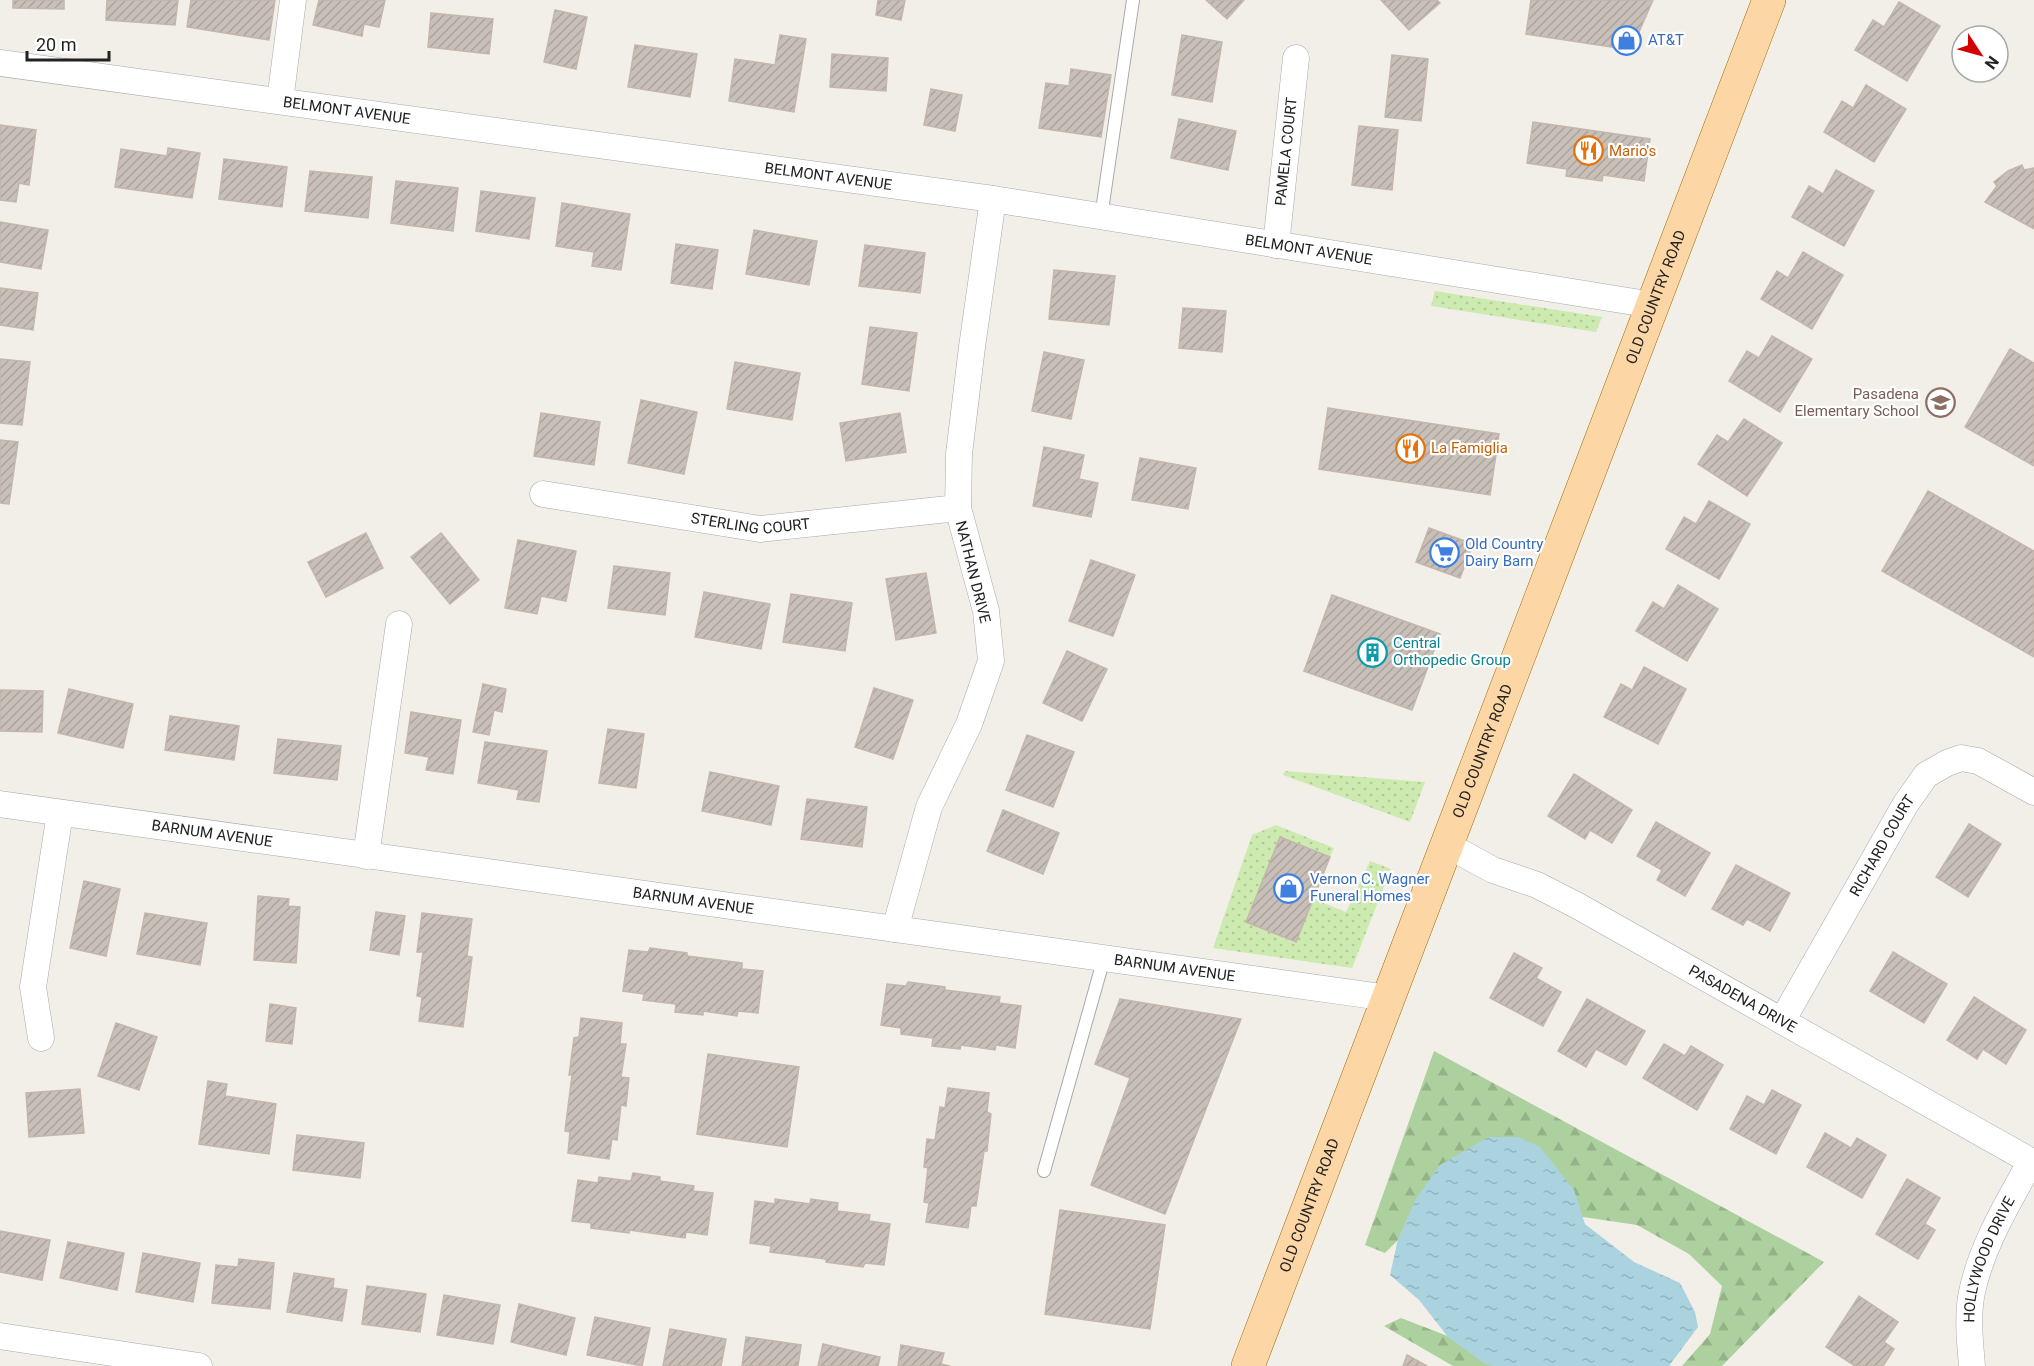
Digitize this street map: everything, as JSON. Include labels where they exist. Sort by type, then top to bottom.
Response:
[{"type":"main road","name":"OLD COUNTRY ROAD","points":[[1248,1366],[1769,0]]},
{"type":"street","points":[[280,101],[293,0]]},
{"type":"street","name":"PAMELA COURT","points":[[1276,244],[1296,58]]},
{"type":"street","name":"BELMONT AVENUE","points":[[0,63],[993,200],[1653,305]]},
{"type":"street","name":"NATHAN DRIVE","points":[[895,929],[929,807],[969,724],[991,661],[986,611],[958,508],[961,444],[972,347],[993,200]]},
{"type":"street","name":"STERLING COURT","points":[[543,494],[760,529],[958,508]]},
{"type":"street","points":[[366,856],[399,624]]},
{"type":"street","name":"RICHARD COURT","points":[[1782,1021],[1905,805],[1926,775],[1961,758],[1978,761],[2034,792]]},
{"type":"street","name":"BARNUM AVENUE","points":[[0,804],[1389,998]]},
{"type":"street","points":[[41,1038],[33,987],[60,813]]},
{"type":"street","name":"PASADENA DRIVE","points":[[1448,846],[1493,870],[1537,885],[1578,906],[2033,1162]]},
{"type":"street","name":"HOLLYWOOD DRIVE","points":[[1972,1366],[1971,1294],[1982,1259],[2006,1206],[2033,1162]]},
{"type":"street","points":[[0,1336],[199,1366]]},
{"type":"lane","points":[[1101,217],[1133,0]]},
{"type":"lane","points":[[1044,1171],[1104,958]]},
{"type":"green space","points":[[1435,291],[1602,317],[1596,332],[1431,306]]},
{"type":"green space","points":[[1285,771],[1425,782],[1410,822],[1283,775]]},
{"type":"green space","points":[[1276,825],[1334,848],[1330,857],[1280,837],[1246,922],[1295,943],[1313,899],[1346,912],[1370,861],[1391,869],[1352,968],[1213,948],[1252,835]]},
{"type":"green space","points":[[1434,1051],[1824,1262],[1722,1366],[1682,1366],[1710,1334],[1722,1286],[1689,1254],[1637,1225],[1556,1213],[1423,1215],[1385,1253],[1365,1245]]},
{"type":"green space","points":[[1401,1318],[1476,1347],[1514,1366],[1453,1366],[1384,1326]]},
{"type":"water","points":[[1489,1137],[1518,1137],[1540,1147],[1574,1190],[1585,1224],[1634,1262],[1680,1283],[1695,1312],[1698,1327],[1669,1366],[1494,1366],[1484,1363],[1448,1337],[1419,1300],[1390,1275],[1398,1239],[1416,1199],[1440,1165]]},
{"type":"building","points":[[13,0],[64,0],[64,9],[13,8]]},
{"type":"building","points":[[107,0],[178,0],[175,25],[106,20]]},
{"type":"building","points":[[191,0],[275,0],[269,40],[187,27]]},
{"type":"building","points":[[319,0],[385,0],[379,27],[364,24],[362,36],[313,25]]},
{"type":"building","points":[[878,0],[905,0],[901,20],[876,15]]},
{"type":"building","points":[[1206,0],[1244,0],[1227,19]]},
{"type":"building","points":[[1381,0],[1437,0],[1440,3],[1409,30]]},
{"type":"building","points":[[1531,0],[1653,0],[1631,50],[1526,34]]},
{"type":"building","points":[[1899,2],[1940,26],[1907,81],[1855,50],[1873,20],[1884,27]]},
{"type":"building","points":[[555,10],[587,17],[576,69],[544,62]]},
{"type":"building","points":[[431,13],[493,19],[489,54],[428,47]]},
{"type":"building","points":[[780,35],[806,39],[794,112],[729,101],[735,59],[775,65]]},
{"type":"building","points":[[1182,35],[1222,42],[1212,102],[1172,95]]},
{"type":"building","points":[[635,45],[697,54],[690,97],[628,87]]},
{"type":"building","points":[[832,54],[888,58],[886,91],[830,87]]},
{"type":"building","points":[[1392,55],[1428,59],[1421,121],[1385,117]]},
{"type":"building","points":[[1071,69],[1111,75],[1101,137],[1039,128],[1046,83],[1069,86]]},
{"type":"building","points":[[1866,85],[1906,109],[1874,162],[1824,132],[1842,101],[1853,108]]},
{"type":"building","points":[[931,89],[962,95],[955,131],[924,125]]},
{"type":"building","points":[[1179,119],[1236,131],[1228,170],[1171,158]]},
{"type":"building","name":"Mario's","points":[[1533,122],[1650,139],[1644,181],[1603,175],[1602,181],[1566,176],[1567,169],[1527,163]]},
{"type":"building","points":[[0,125],[36,130],[29,185],[19,183],[16,202],[0,200]]},
{"type":"building","points":[[1359,126],[1398,130],[1392,190],[1352,185]]},
{"type":"building","points":[[168,148],[200,153],[192,198],[115,187],[121,149],[167,156]]},
{"type":"building","points":[[224,159],[287,167],[282,207],[219,199]]},
{"type":"building","points":[[2022,165],[2024,170],[2034,168],[2034,229],[1985,202],[1997,186],[1994,182],[2008,171]]},
{"type":"building","points":[[1836,170],[1874,191],[1844,246],[1792,217],[1809,186],[1823,194]]},
{"type":"building","points":[[310,171],[372,177],[368,218],[305,211]]},
{"type":"building","points":[[396,181],[458,188],[453,231],[391,223]]},
{"type":"building","points":[[481,191],[535,198],[529,239],[476,231]]},
{"type":"building","points":[[562,203],[630,214],[621,270],[592,266],[594,252],[556,246]]},
{"type":"building","points":[[0,222],[48,230],[41,269],[0,262]]},
{"type":"building","points":[[754,230],[817,241],[809,285],[746,274]]},
{"type":"building","points":[[676,244],[718,250],[712,289],[671,283]]},
{"type":"building","points":[[865,245],[925,253],[920,293],[859,286]]},
{"type":"building","points":[[1803,252],[1843,275],[1812,329],[1761,299],[1777,271],[1788,278]]},
{"type":"building","points":[[1054,270],[1115,276],[1109,325],[1049,319]]},
{"type":"building","points":[[0,288],[38,293],[33,330],[0,325]]},
{"type":"building","points":[[1183,308],[1226,311],[1222,352],[1179,348]]},
{"type":"building","points":[[870,327],[917,333],[909,391],[862,384]]},
{"type":"building","points":[[1772,336],[1812,359],[1780,412],[1729,381],[1747,351],[1759,358]]},
{"type":"building","points":[[2010,349],[2034,363],[2034,466],[1965,427]]},
{"type":"building","points":[[1044,352],[1084,360],[1071,419],[1032,411]]},
{"type":"building","points":[[0,359],[30,362],[22,425],[0,423]]},
{"type":"building","points":[[735,362],[800,373],[792,420],[727,409]]},
{"type":"building","points":[[641,400],[697,412],[684,474],[628,463]]},
{"type":"building","name":"La Famiglia","points":[[1328,408],[1499,434],[1490,495],[1319,469]]},
{"type":"building","points":[[541,413],[600,422],[594,465],[534,456]]},
{"type":"building","points":[[900,413],[906,452],[846,461],[840,423]]},
{"type":"building","points":[[1744,419],[1782,443],[1747,496],[1698,464],[1717,435],[1728,442]]},
{"type":"building","points":[[0,440],[18,442],[9,504],[0,503]]},
{"type":"building","points":[[1044,447],[1084,455],[1079,479],[1098,483],[1091,517],[1033,506]]},
{"type":"building","points":[[1140,458],[1196,468],[1188,509],[1132,500]]},
{"type":"building","points":[[1928,491],[2034,551],[2034,657],[1882,571]]},
{"type":"building","points":[[1709,501],[1750,524],[1719,579],[1666,549],[1684,517],[1696,524]]},
{"type":"building","name":"Old Country Dairy Barn","points":[[1429,528],[1473,544],[1460,578],[1416,562]]},
{"type":"building","points":[[366,533],[383,568],[326,597],[308,562]]},
{"type":"building","points":[[441,533],[479,580],[450,604],[411,557]]},
{"type":"building","points":[[518,540],[576,551],[566,601],[541,596],[537,614],[505,608]]},
{"type":"building","points":[[1091,560],[1135,575],[1113,636],[1069,621]]},
{"type":"building","points":[[614,566],[670,573],[665,615],[608,608]]},
{"type":"building","points":[[926,573],[936,633],[896,640],[886,579]]},
{"type":"building","points":[[1678,585],[1718,609],[1687,661],[1636,631],[1653,602],[1664,609]]},
{"type":"building","points":[[704,592],[770,604],[761,649],[695,637]]},
{"type":"building","points":[[791,594],[852,603],[845,651],[783,642]]},
{"type":"building","name":"Central Orthopedic Group","points":[[1332,595],[1440,634],[1412,710],[1304,671]]},
{"type":"building","points":[[1067,651],[1107,669],[1082,721],[1043,703]]},
{"type":"building","points":[[1644,667],[1686,689],[1658,744],[1604,717],[1621,684],[1632,690]]},
{"type":"building","points":[[483,684],[506,689],[502,712],[494,710],[489,735],[473,732]]},
{"type":"building","points":[[874,688],[913,700],[893,759],[855,747]]},
{"type":"building","points":[[69,689],[133,704],[123,748],[58,733]]},
{"type":"building","points":[[0,690],[43,691],[42,732],[0,731]]},
{"type":"building","points":[[411,712],[461,720],[453,774],[426,770],[429,757],[405,753]]},
{"type":"building","points":[[170,716],[239,726],[234,760],[165,750]]},
{"type":"building","points":[[608,729],[644,734],[636,788],[599,783]]},
{"type":"building","points":[[1027,735],[1074,752],[1053,807],[1006,790]]},
{"type":"building","points":[[278,739],[341,746],[337,780],[274,773]]},
{"type":"building","points":[[485,742],[547,751],[539,802],[517,799],[519,790],[478,783]]},
{"type":"building","points":[[710,772],[779,786],[771,825],[702,811]]},
{"type":"building","points":[[1574,774],[1632,810],[1612,843],[1590,830],[1585,839],[1548,816]]},
{"type":"building","points":[[807,799],[867,807],[862,847],[801,839]]},
{"type":"building","points":[[1003,810],[1059,833],[1043,874],[987,851]]},
{"type":"building","points":[[1656,822],[1710,853],[1685,896],[1657,880],[1662,870],[1637,856]]},
{"type":"building","points":[[1969,824],[2001,844],[1968,897],[1936,877]]},
{"type":"building","name":"Vernon C. Wagner Funeral Homes","points":[[1280,837],[1330,857],[1296,942],[1246,922]]},
{"type":"building","points":[[1736,865],[1790,893],[1770,931],[1747,919],[1743,925],[1712,909]]},
{"type":"building","points":[[84,881],[120,889],[106,956],[70,948]]},
{"type":"building","points":[[258,896],[289,899],[288,906],[300,907],[296,963],[254,960]]},
{"type":"building","points":[[376,912],[405,916],[399,955],[370,950]]},
{"type":"building","points":[[145,913],[207,923],[200,965],[137,954]]},
{"type":"building","points":[[422,913],[472,919],[467,956],[472,957],[463,1027],[419,1021],[422,997],[417,996],[423,952],[417,952]]},
{"type":"building","points":[[650,948],[687,953],[687,956],[742,963],[742,969],[763,971],[758,1013],[738,1011],[737,1016],[703,1011],[703,1015],[675,1012],[676,1004],[643,1000],[644,994],[623,991],[629,950],[648,952]]},
{"type":"building","points":[[1893,952],[1947,984],[1924,1023],[1870,991]]},
{"type":"building","points":[[1514,953],[1542,968],[1536,978],[1561,992],[1543,1026],[1490,998]]},
{"type":"building","points":[[908,982],[945,987],[945,990],[1000,997],[999,1003],[1021,1006],[1015,1048],[996,1045],[995,1050],[961,1045],[960,1049],[932,1046],[933,1038],[901,1034],[901,1028],[881,1025],[887,984],[906,986]]},
{"type":"building","points":[[1974,997],[2026,1030],[2006,1064],[1983,1049],[1977,1059],[1947,1040]]},
{"type":"building","points":[[1120,999],[1241,1019],[1165,1214],[1091,1185],[1130,1078],[1095,1064]]},
{"type":"building","points":[[1587,999],[1645,1031],[1626,1065],[1596,1049],[1586,1067],[1558,1051]]},
{"type":"building","points":[[270,1004],[296,1008],[292,1044],[266,1041]]},
{"type":"building","points":[[581,1018],[622,1023],[620,1044],[626,1044],[621,1077],[629,1078],[626,1106],[621,1105],[617,1140],[612,1139],[609,1159],[568,1153],[570,1132],[565,1131],[572,1075],[569,1075],[574,1038],[579,1037]]},
{"type":"building","points":[[116,1023],[157,1037],[139,1090],[98,1076]]},
{"type":"building","points":[[1664,1044],[1685,1056],[1691,1046],[1723,1065],[1697,1110],[1643,1078]]},
{"type":"building","points":[[708,1054],[799,1067],[787,1147],[697,1134]]},
{"type":"building","points":[[208,1081],[227,1084],[225,1096],[276,1104],[269,1154],[199,1144]]},
{"type":"building","points":[[948,1088],[989,1093],[987,1112],[991,1114],[987,1151],[984,1151],[976,1206],[971,1206],[968,1228],[926,1222],[929,1203],[924,1202],[928,1168],[924,1167],[927,1139],[935,1140],[940,1107],[945,1108]]},
{"type":"building","points":[[80,1089],[84,1133],[29,1137],[26,1093]]},
{"type":"building","points":[[1772,1090],[1801,1105],[1776,1154],[1730,1129],[1747,1096],[1764,1105]]},
{"type":"building","points":[[1825,1133],[1851,1148],[1857,1138],[1886,1155],[1862,1198],[1807,1167]]},
{"type":"building","points":[[297,1135],[364,1143],[360,1178],[293,1170]]},
{"type":"building","points":[[633,1173],[660,1177],[660,1181],[694,1186],[693,1191],[713,1193],[707,1235],[686,1232],[685,1238],[629,1230],[629,1233],[591,1228],[591,1223],[572,1221],[578,1180],[598,1183],[599,1177],[631,1181]]},
{"type":"building","points":[[1907,1179],[1940,1198],[1925,1224],[1935,1230],[1918,1259],[1876,1234]]},
{"type":"building","points":[[775,1199],[810,1204],[811,1199],[838,1203],[837,1211],[870,1215],[869,1221],[890,1224],[884,1265],[865,1263],[863,1267],[826,1262],[826,1259],[770,1252],[771,1246],[750,1243],[755,1201],[775,1204]]},
{"type":"building","points":[[1060,1210],[1165,1225],[1150,1329],[1045,1314]]},
{"type":"building","points":[[0,1231],[50,1240],[42,1280],[0,1272]]},
{"type":"building","points":[[68,1242],[124,1253],[117,1290],[60,1278]]},
{"type":"building","points":[[143,1253],[200,1263],[193,1302],[136,1292]]},
{"type":"building","points":[[239,1259],[274,1263],[270,1309],[212,1303],[216,1265],[238,1267]]},
{"type":"building","points":[[294,1273],[334,1279],[333,1288],[347,1290],[342,1321],[287,1312]]},
{"type":"building","points":[[367,1286],[426,1294],[420,1332],[362,1324]]},
{"type":"building","points":[[444,1295],[500,1305],[493,1344],[437,1335]]},
{"type":"building","points":[[1859,1296],[1898,1322],[1884,1342],[1894,1349],[1883,1366],[1855,1366],[1826,1347]]},
{"type":"building","points":[[519,1304],[575,1318],[566,1355],[511,1342]]},
{"type":"building","points":[[595,1317],[650,1328],[642,1366],[587,1355]]},
{"type":"building","points":[[670,1329],[726,1339],[721,1366],[663,1366]]},
{"type":"building","points":[[746,1337],[801,1345],[798,1366],[742,1366]]},
{"type":"building","points":[[823,1344],[880,1357],[878,1366],[818,1366]]},
{"type":"building","points":[[901,1345],[944,1353],[941,1364],[950,1366],[898,1366]]},
{"type":"building","points":[[1407,1355],[1427,1366],[1403,1366]]},
{"type":"place","name":"AT&T","points":[[1627,40]]},
{"type":"place","name":"Mario's","points":[[1588,151]]},
{"type":"place","name":"Pasadena Elementary School","points":[[1940,403]]},
{"type":"place","name":"La Famiglia","points":[[1410,448]]},
{"type":"place","name":"Old Country Dairy Barn","points":[[1444,553]]},
{"type":"place","name":"Central Orthopedic Group","points":[[1372,652]]},
{"type":"place","name":"Vernon C. Wagner Funeral Homes","points":[[1289,888]]}]
